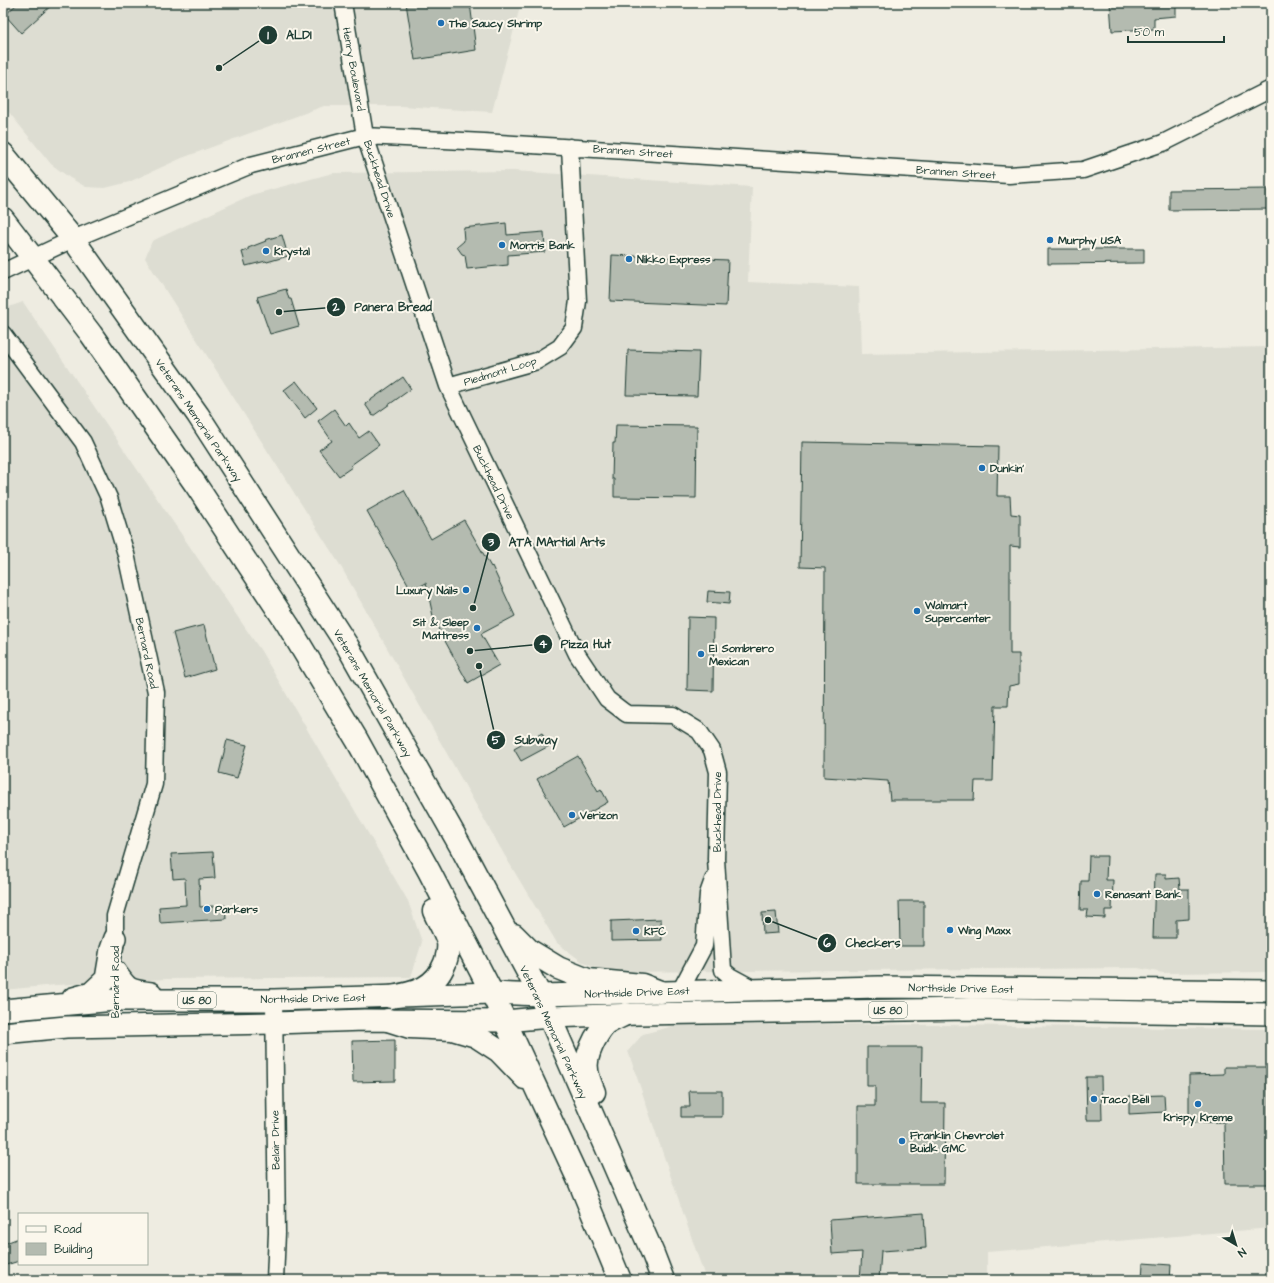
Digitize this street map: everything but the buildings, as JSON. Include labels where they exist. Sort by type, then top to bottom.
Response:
[{"type":"highway","name":"Veterans Memorial Parkway","points":[[3,154],[73,239],[198,416],[348,647],[460,845],[540,995],[663,1280]]},
{"type":"highway","points":[[3,219],[91,334],[196,485],[288,625],[357,740],[429,872],[492,993],[580,1183],[620,1280]]},
{"type":"highway","points":[[357,740],[369,774],[397,840],[425,893],[448,943],[446,958],[441,972],[430,984],[412,994],[391,997]]},
{"type":"highway","points":[[500,921],[530,951],[558,968],[588,980],[642,985],[670,991]]},
{"type":"highway","points":[[626,1014],[606,1024],[596,1036],[587,1053],[586,1068],[589,1082],[625,1162],[670,1280]]},
{"type":"highway","points":[[388,1020],[410,1026],[452,1029],[476,1036],[499,1051],[540,1095]]},
{"type":"main road","points":[[54,1006],[70,999],[91,993],[106,979],[111,949],[115,938]]},
{"type":"main road","points":[[115,971],[125,986],[133,990],[162,994],[210,994],[228,1000]]},
{"type":"main road","name":"Northside Drive East","points":[[3,1010],[115,1000],[274,1000],[492,993],[540,995],[879,987],[1271,991]]},
{"type":"main road","name":"Northside Drive East","points":[[3,1033],[66,1027],[388,1020],[505,1021],[626,1014],[971,1009],[1271,1014]]},
{"type":"street","name":"Henry Boulevard","points":[[343,3],[365,136]]},
{"type":"street","name":"Brannen Street","points":[[3,272],[73,239],[251,165],[365,136],[570,147],[1009,175],[1084,170],[1164,143],[1271,89]]},
{"type":"street","name":"Buckhead Drive","points":[[365,136],[448,386],[577,654],[607,699],[627,714],[673,715],[699,731],[712,750],[718,772],[717,869],[723,970],[730,976],[756,990]]},
{"type":"street","name":"Piedmont Loop","points":[[448,386],[537,361],[560,347],[574,328],[578,301],[570,147]]},
{"type":"street","name":"Bernard Road","points":[[3,334],[83,442],[109,498],[126,554],[156,692],[154,784],[115,916],[115,1026]]},
{"type":"street","name":"Buckhead Drive","points":[[670,991],[704,946],[708,894],[717,869]]},
{"type":"street","name":"Belair Drive","points":[[274,1000],[277,1233],[275,1280]]},
{"type":"shaded area","points":[[3,3],[521,3],[492,112],[401,106],[324,106],[182,158],[129,182],[105,188],[86,187],[70,178],[51,164],[3,105]]},
{"type":"shaded area","points":[[514,171],[752,187],[748,282],[859,287],[861,354],[1271,347],[1271,972],[1163,973],[1138,968],[606,972],[584,963],[557,943],[505,856],[340,565],[145,258],[152,241],[251,195],[333,173]]},
{"type":"shaded area","points":[[23,302],[261,651],[408,901],[422,942],[411,977],[167,979],[56,985],[3,990],[3,309]]},
{"type":"shaded area","points":[[852,1024],[1271,1029],[1271,1228],[987,1252],[987,1280],[706,1280],[628,1051],[643,1034],[677,1025]]},
{"type":"place","name":"The Saucy Shrimp","points":[[441,23]]},
{"type":"place","name":"ALDI","points":[[219,68]]},
{"type":"place","name":"Murphy USA","points":[[1050,240]]},
{"type":"place","name":"Morris Bank","points":[[502,245]]},
{"type":"place","name":"Krystal","points":[[266,251]]},
{"type":"place","name":"Nikko Express","points":[[629,259]]},
{"type":"place","name":"Panera Bread","points":[[279,312]]},
{"type":"place","name":"Dunkin'","points":[[982,468]]},
{"type":"place","name":"Luxury Nails","points":[[466,590]]},
{"type":"place","name":"ATA MArtial Arts","points":[[473,608]]},
{"type":"place","name":"Walmart Supercenter","points":[[917,611]]},
{"type":"place","name":"Sit & Sleep Mattress","points":[[477,628]]},
{"type":"place","name":"Pizza Hut","points":[[470,651]]},
{"type":"place","name":"El Sombrero Mexican","points":[[701,654]]},
{"type":"place","name":"Subway","points":[[479,666]]},
{"type":"place","name":"Verizon","points":[[572,815]]},
{"type":"place","name":"Renasant Bank","points":[[1097,894]]},
{"type":"place","name":"Parkers","points":[[207,909]]},
{"type":"place","name":"Checkers","points":[[768,920]]},
{"type":"place","name":"Wing Maxx","points":[[950,930]]},
{"type":"place","name":"KFC","points":[[636,931]]},
{"type":"place","name":"Taco Bell","points":[[1094,1099]]},
{"type":"place","name":"Krispy Kreme","points":[[1198,1104]]},
{"type":"place","name":"Franklin Chevrolet Buidk GMC","points":[[902,1141]]}]
